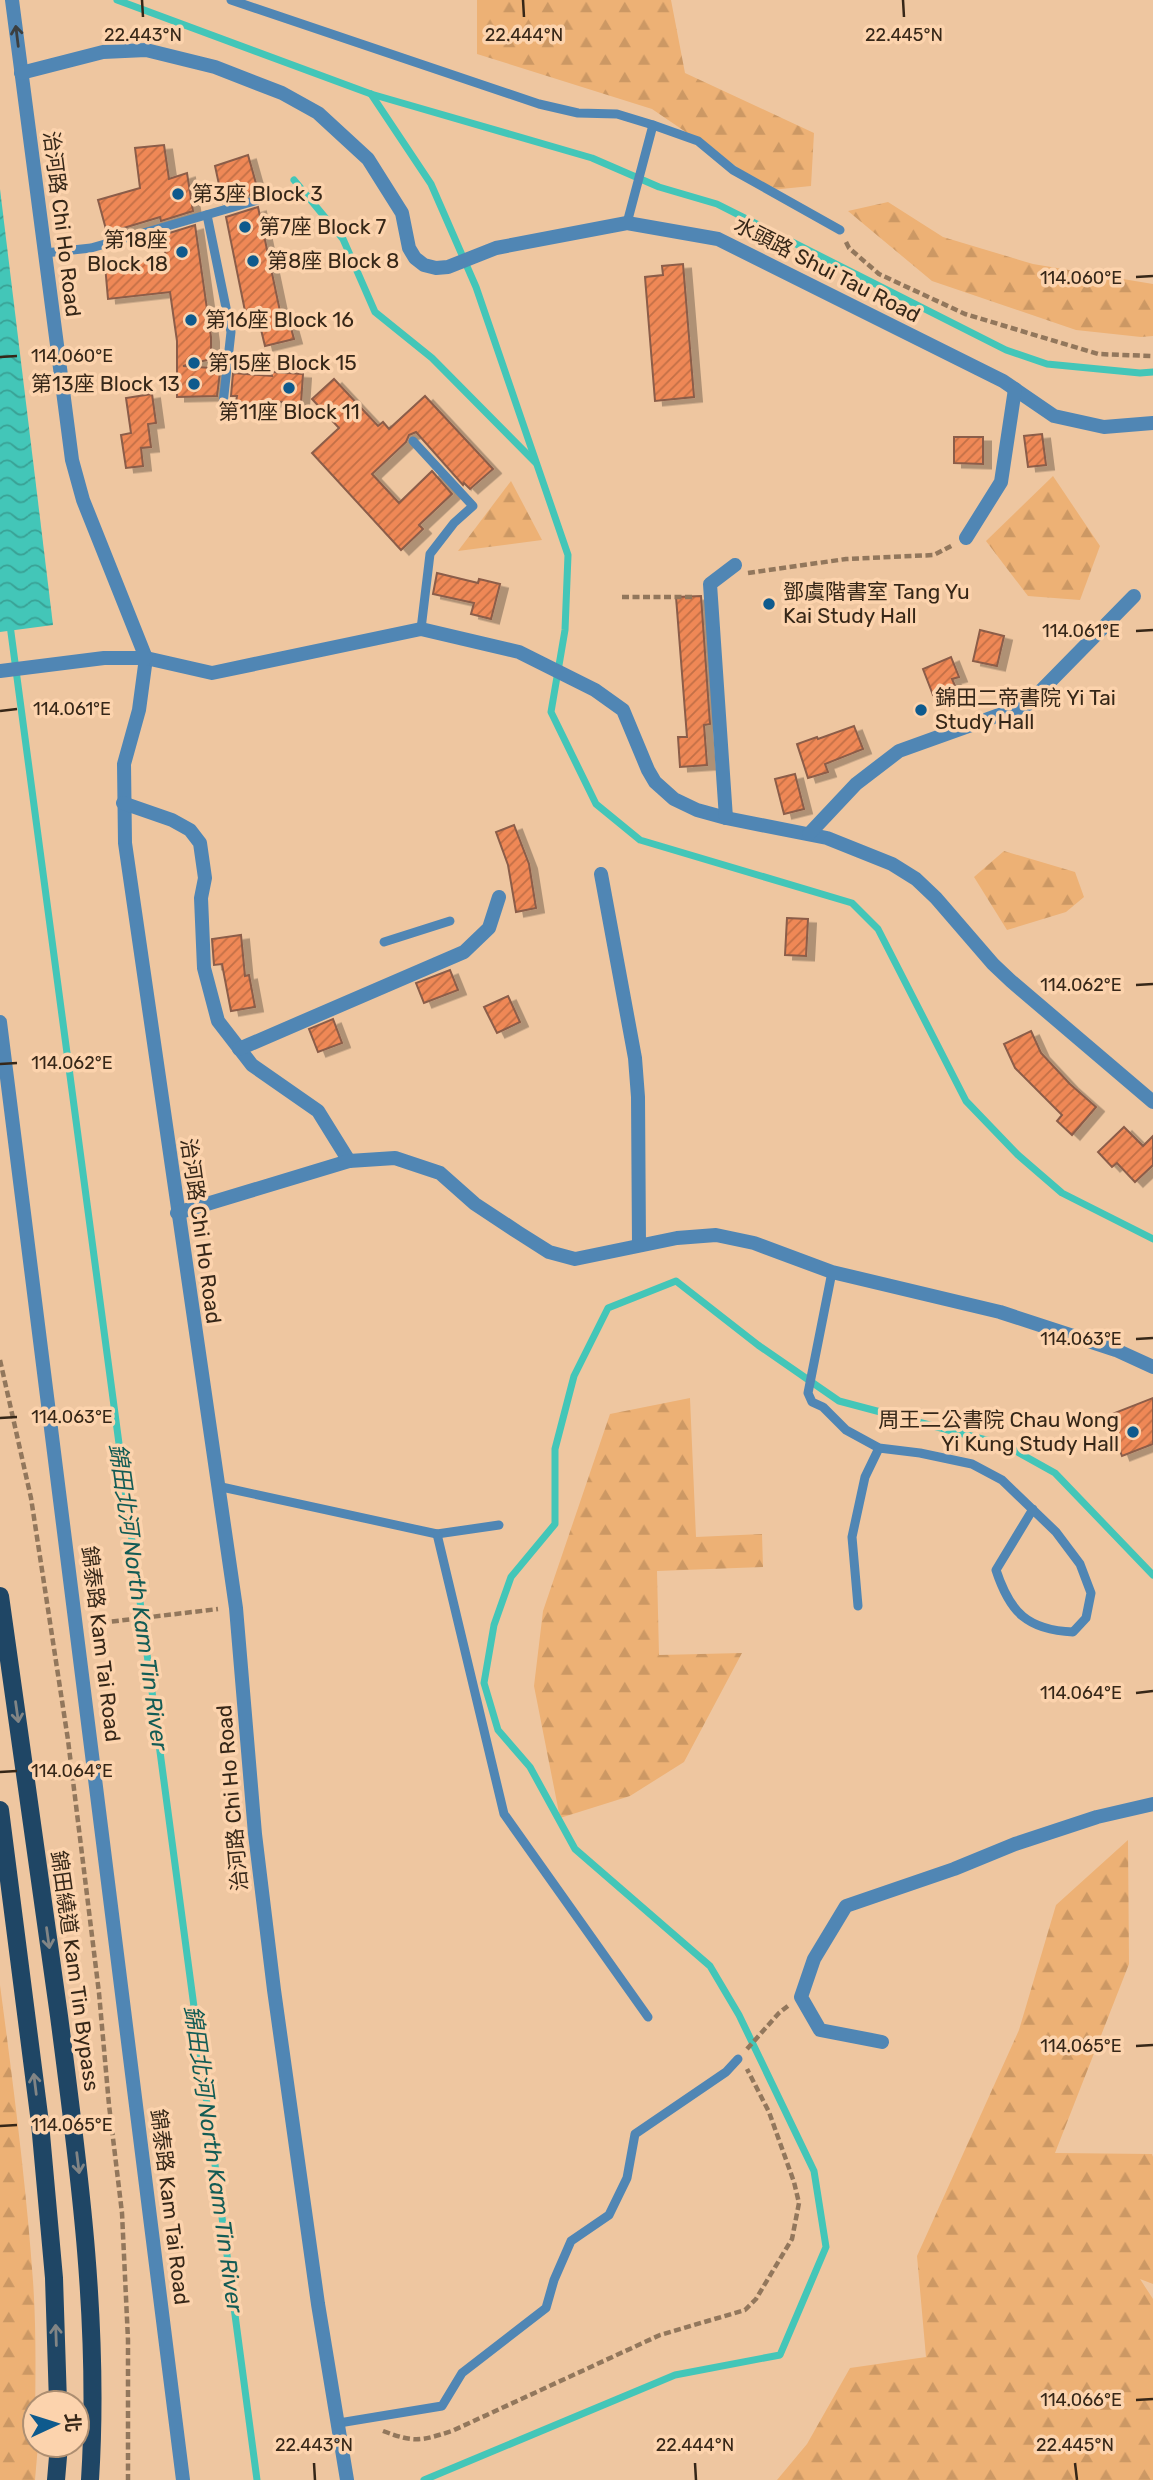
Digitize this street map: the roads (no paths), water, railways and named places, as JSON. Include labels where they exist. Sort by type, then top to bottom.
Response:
[{"type":"main road","name":"錦田繞道 Kam Tin Bypass","points":[[0,1596],[86,2231],[91,2342],[90,2480]]},
{"type":"main road","points":[[0,1810],[40,2123],[54,2278],[58,2389]]},
{"type":"main road","points":[[57,2480],[58,2459]]},
{"type":"street","name":"治河路 Chi Ho Road","points":[[12,0],[68,432],[77,481],[146,657],[139,710],[124,764],[125,843],[236,1608],[255,1834],[274,1990],[318,2304],[347,2480]]},
{"type":"street","name":"水頭路 Shui Tau Road","points":[[22,73],[103,52],[146,50],[215,67],[282,93],[318,113],[368,159],[402,213],[409,248],[415,258],[424,265],[448,267],[496,248],[626,223],[718,239],[1003,381],[1054,416],[1104,427],[1153,423]]},
{"type":"street","points":[[965,538],[1001,482],[1015,389]]},
{"type":"street","points":[[726,818],[710,584],[734,565]]},
{"type":"street","points":[[809,834],[856,785],[899,751],[1027,705],[1134,596]]},
{"type":"street","points":[[0,671],[103,658],[146,657],[212,673],[421,629],[519,652],[595,690],[623,710],[648,770],[665,792],[685,805],[726,818],[842,843],[880,858],[916,879],[945,907],[993,964],[1011,981],[1153,1102]]},
{"type":"street","points":[[123,803],[172,820],[190,830],[200,843],[205,878],[201,898],[204,968],[218,1021],[252,1065],[318,1111],[349,1161]]},
{"type":"street","points":[[601,874],[635,1058],[638,1097],[639,1245]]},
{"type":"street","points":[[239,1049],[464,952],[488,928],[499,897]]},
{"type":"street","name":"錦泰路 Kam Tai Road","points":[[0,1022],[179,2479]]},
{"type":"street","points":[[177,1213],[349,1161],[396,1158],[440,1173],[475,1204],[549,1252],[575,1259],[639,1245],[716,1235],[754,1243],[832,1272],[1000,1312],[1116,1350],[1153,1367]]},
{"type":"street","points":[[882,2042],[820,2030],[801,1997],[814,1959],[846,1906],[954,1869],[1026,1840],[1097,1817],[1153,1804]]},
{"type":"lane","points":[[231,0],[539,104],[579,113],[617,114],[698,141],[733,170],[840,230]]},
{"type":"lane","points":[[626,223],[653,125]]},
{"type":"lane","points":[[45,253],[91,248],[258,200]]},
{"type":"lane","points":[[207,215],[231,332],[223,404]]},
{"type":"lane","points":[[413,442],[473,506],[454,523],[430,554],[421,629]]},
{"type":"lane","points":[[384,942],[450,921]]},
{"type":"lane","points":[[832,1272],[808,1393],[812,1402],[823,1407],[846,1430],[879,1448],[972,1464],[1002,1480],[1033,1509],[1056,1532],[1080,1564],[1091,1593],[1086,1618],[1073,1632],[1049,1631],[1028,1622],[1010,1602],[996,1570],[1033,1509]]},
{"type":"lane","points":[[858,1606],[852,1537],[865,1477],[879,1448]]},
{"type":"lane","points":[[217,1486],[437,1534],[499,1525]]},
{"type":"lane","points":[[437,1534],[505,1814],[648,2017]]},
{"type":"lane","points":[[340,2430],[442,2406],[463,2373],[546,2308],[554,2280],[571,2241],[609,2215],[626,2178],[635,2134],[726,2072],[741,2056]]},
{"type":"water","points":[[0,189],[53,625],[0,632]]},
{"type":"waterway","points":[[117,0],[371,94],[592,158],[659,187],[717,204],[1006,350],[1047,364],[1153,372]]},
{"type":"waterway","points":[[371,94],[431,184],[476,287],[568,555],[565,630],[551,712],[596,804],[640,840],[852,903],[878,929],[966,1101],[1018,1155],[1062,1193],[1153,1239]]},
{"type":"waterway","points":[[294,180],[343,239],[375,312],[432,358],[535,462]]},
{"type":"waterway","name":"錦田北河 North Kam Tin River","points":[[10,625],[257,2480]]},
{"type":"waterway","points":[[424,2480],[675,2375],[780,2355],[826,2247],[814,2171],[739,2015],[710,1966],[575,1849],[530,1767],[498,1730],[484,1683],[494,1625],[511,1577],[555,1524],[555,1449],[574,1376],[608,1308],[676,1281],[758,1345],[839,1401],[1005,1445],[1055,1473],[1153,1575]]},
{"type":"place","name":"第3座 Block 3","points":[[178,194]]},
{"type":"place","name":"第7座 Block 7","points":[[245,227]]},
{"type":"place","name":"第18座 Block 18","points":[[182,252]]},
{"type":"place","name":"第8座 Block 8","points":[[253,261]]},
{"type":"place","name":"第16座 Block 16","points":[[191,320]]},
{"type":"place","name":"第15座 Block 15","points":[[194,363]]},
{"type":"place","name":"第13座 Block 13","points":[[194,384]]},
{"type":"place","name":"第11座 Block 11","points":[[289,388]]},
{"type":"place","name":"鄧虞階書室 Tang Yu Kai Study Hall","points":[[769,604]]},
{"type":"place","name":"錦田二帝書院 Yi Tai Study Hall","points":[[921,710]]},
{"type":"place","name":"周王二公書院 Chau Wong Yi Kung Study Hall","points":[[1133,1432]]}]
